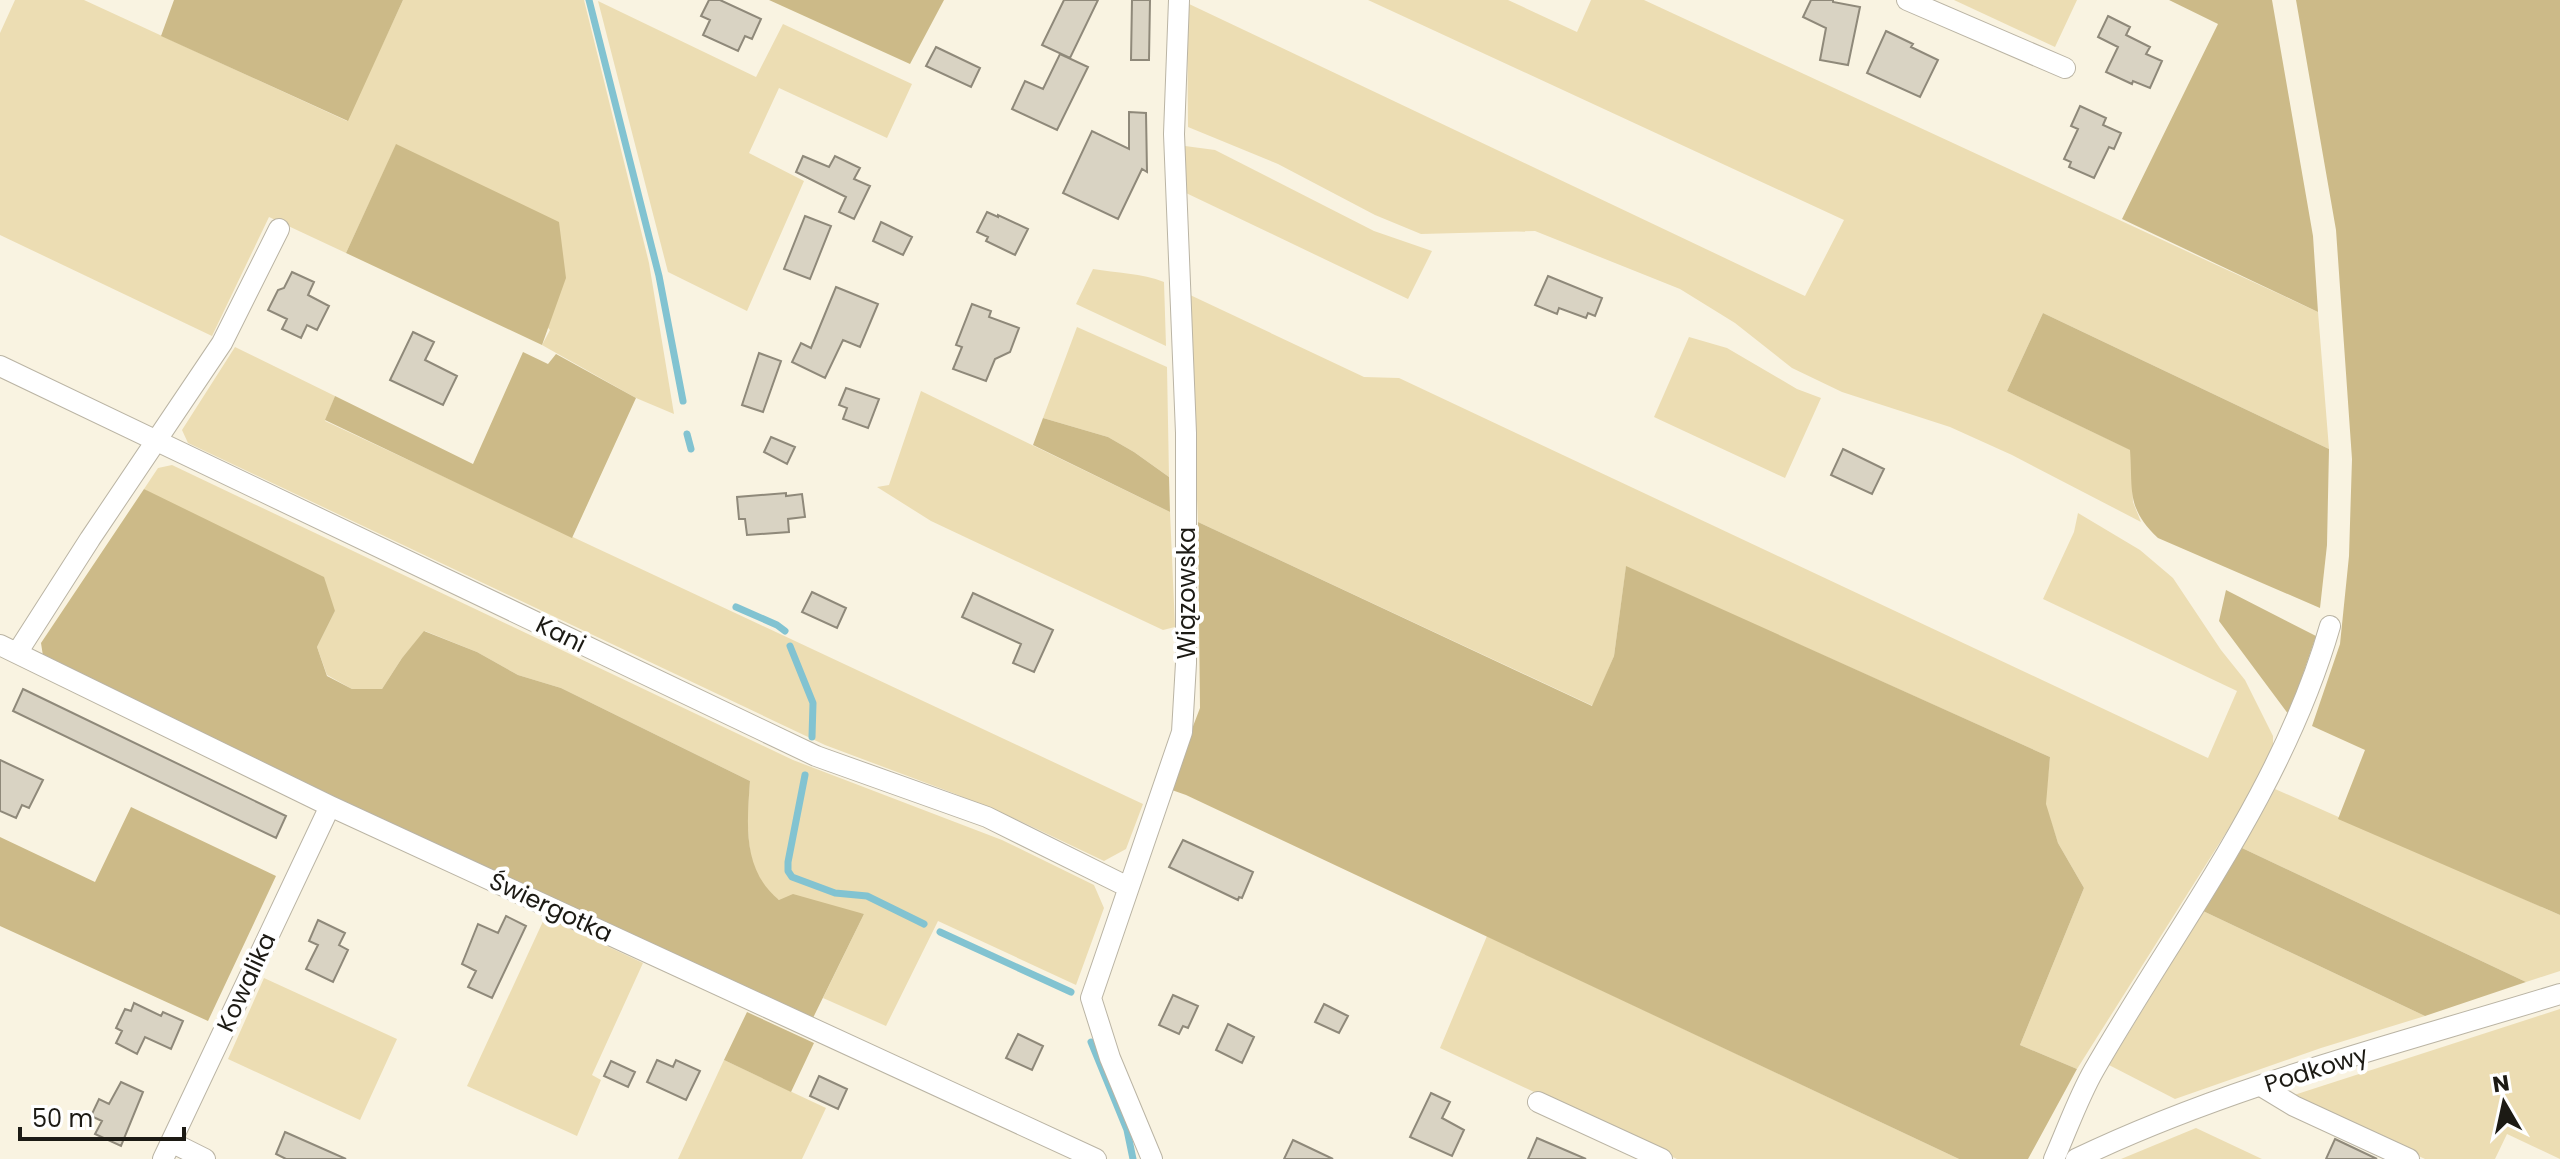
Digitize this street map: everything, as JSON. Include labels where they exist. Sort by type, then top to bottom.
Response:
[{"type":"street","name":"Wiązowska","points":[[1152,1159],[1110,1058],[1091,998],[1182,732],[1186,663],[1186,433],[1174,134],[1179,0]]},
{"type":"street","points":[[1907,0],[2065,68]]},
{"type":"street","points":[[6,653],[222,343],[279,229]]},
{"type":"street","name":"Kani","points":[[0,366],[816,756],[987,817],[1128,887]]},
{"type":"street","points":[[2054,1159],[2092,1073],[2267,786],[2309,692],[2330,626]]},
{"type":"street","name":"Świergotka","points":[[6,653],[1096,1159]]},
{"type":"street","name":"Kowalika","points":[[167,1151],[330,806]]},
{"type":"street","name":"Podkowy","points":[[2076,1159],[2142,1130],[2261,1086],[2560,994]]},
{"type":"street","points":[[2261,1086],[2294,1106],[2409,1159]]},
{"type":"street","points":[[1538,1102],[1662,1159]]},
{"type":"street","points":[[167,1151],[205,1159]]},
{"type":"shaded area","points":[[15,0],[84,0],[347,121],[403,0],[584,0],[649,263],[674,414],[636,398],[542,345],[550,330],[396,145],[346,253],[269,217],[212,336],[0,235],[0,33]]},
{"type":"shaded area","points":[[174,0],[403,0],[348,121],[161,36]]},
{"type":"shaded area","points":[[769,0],[944,0],[910,64]]},
{"type":"shaded area","points":[[1368,0],[1508,0],[1577,32],[1591,0],[1644,0],[2318,312],[2329,449],[2043,313],[2007,391],[2131,450],[2133,502],[2141,522],[2012,455],[1950,427],[1842,392],[1792,368],[1735,323],[1680,289],[1535,231],[1421,234],[1375,215],[1278,164],[1188,127],[1187,3],[1805,296],[1844,220]]},
{"type":"shaded area","points":[[1954,0],[2077,0],[2055,47]]},
{"type":"shaded area","points":[[2169,0],[2272,0],[2313,236],[2318,312],[2122,219],[2218,24]]},
{"type":"shaded area","points":[[2296,0],[2560,0],[2560,915],[2338,819],[2365,750],[2312,726],[2340,644],[2349,556],[2352,459],[2336,230]]},
{"type":"shaded area","points":[[598,1],[756,77],[783,24],[912,84],[887,138],[779,88],[749,153],[804,181],[747,311],[668,272]]},
{"type":"shaded area","points":[[396,144],[559,222],[566,278],[542,345],[346,253]]},
{"type":"shaded area","points":[[1185,146],[1215,150],[1374,231],[1432,251],[1408,299],[1186,193]]},
{"type":"shaded area","points":[[1093,269],[1164,282],[1166,346],[1076,304]]},
{"type":"shaded area","points":[[1188,294],[1364,377],[1399,378],[2208,758],[2237,691],[2043,599],[2074,532],[2078,513],[2140,550],[2173,578],[2245,680],[2273,736],[2273,752],[2258,782],[2077,1069],[2020,1045],[2084,888],[2058,843],[2045,804],[2050,757],[1626,567],[1614,656],[1593,706],[1198,522]]},
{"type":"shaded area","points":[[2043,313],[2329,449],[2327,545],[2320,608],[2158,538],[2136,508],[2130,450],[2007,391]]},
{"type":"shaded area","points":[[1077,327],[1167,367],[1169,477],[1108,437],[1043,418]]},
{"type":"shaded area","points":[[1689,337],[1727,348],[1797,389],[1821,398],[1785,478],[1654,417]]},
{"type":"shaded area","points":[[235,347],[335,396],[325,421],[1143,804],[1126,849],[1104,861],[1018,820],[825,745],[188,443],[182,430]]},
{"type":"shaded area","points":[[523,352],[548,364],[556,354],[636,398],[572,538],[325,420],[335,396],[473,464]]},
{"type":"shaded area","points":[[921,391],[1170,512],[1175,627],[1163,630],[931,521],[877,487],[889,485]]},
{"type":"shaded area","points":[[1043,418],[1108,437],[1169,477],[1170,512],[1033,445]]},
{"type":"shaded area","points":[[172,465],[793,760],[1002,840],[1094,885],[1104,908],[1076,985],[938,921],[886,1026],[823,998],[864,914],[784,902],[766,889],[752,861],[749,845],[750,781],[561,688],[518,675],[477,652],[425,631],[382,689],[352,689],[327,675],[317,647],[335,611],[144,489],[158,468]]},
{"type":"shaded area","points":[[144,489],[324,577],[335,611],[317,647],[327,676],[352,689],[382,689],[424,631],[477,652],[518,675],[561,688],[750,781],[750,845],[758,875],[767,888],[779,900],[793,894],[864,914],[812,1020],[375,817],[43,656],[41,643]]},
{"type":"shaded area","points":[[1198,522],[1592,706],[1614,656],[1626,566],[2050,757],[2046,804],[2058,843],[2084,888],[2020,1045],[2077,1069],[2028,1159],[1959,1159],[1169,789],[1200,708]]},
{"type":"shaded area","points":[[2226,590],[2316,636],[2289,715],[2219,621]]},
{"type":"shaded area","points":[[2275,789],[2560,915],[2560,971],[2526,982],[2242,848]]},
{"type":"shaded area","points":[[131,807],[276,876],[208,1021],[0,926],[0,837],[95,882]]},
{"type":"shaded area","points":[[2242,848],[2526,982],[2425,1016],[2203,911]]},
{"type":"shaded area","points":[[2203,911],[2425,1016],[2175,1099],[2109,1065]]},
{"type":"shaded area","points":[[545,917],[643,963],[592,1075],[601,1080],[577,1136],[467,1086]]},
{"type":"shaded area","points":[[1487,936],[1959,1159],[1677,1159],[1440,1048]]},
{"type":"shaded area","points":[[264,978],[397,1039],[360,1120],[228,1059]]},
{"type":"shaded area","points":[[2560,1009],[2560,1159],[2507,1134],[2495,1159],[2425,1159],[2291,1096]]},
{"type":"shaded area","points":[[747,1012],[814,1043],[791,1092],[724,1060]]},
{"type":"shaded area","points":[[724,1060],[826,1108],[802,1159],[678,1159]]},
{"type":"shaded area","points":[[2196,1128],[2262,1159],[2121,1159]]},
{"type":"building","points":[[709,0],[720,0],[761,19],[752,39],[745,36],[738,51],[703,35],[710,20],[701,16]]},
{"type":"building","points":[[1064,0],[1098,0],[1070,58],[1042,45]]},
{"type":"building","points":[[1132,0],[1150,0],[1149,60],[1131,60]]},
{"type":"building","points":[[1811,0],[1833,0],[1860,7],[1848,65],[1820,60],[1826,28],[1803,17]]},
{"type":"building","points":[[2108,16],[2130,27],[2126,35],[2150,47],[2146,54],[2162,61],[2150,88],[2106,72],[2118,47],[2098,37]]},
{"type":"building","points":[[1886,31],[1938,60],[1920,97],[1867,73]]},
{"type":"building","points":[[936,47],[980,68],[971,87],[926,66]]},
{"type":"building","points":[[1060,54],[1088,67],[1057,130],[1012,109],[1025,81],[1043,89]]},
{"type":"building","points":[[2080,106],[2106,118],[2103,125],[2121,133],[2114,149],[2109,147],[2094,178],[2069,167],[2071,162],[2064,159],[2078,129],[2071,126]]},
{"type":"building","points":[[1129,112],[1146,113],[1147,172],[1142,169],[1118,219],[1063,193],[1092,131],[1129,149]]},
{"type":"building","points":[[803,156],[829,167],[835,156],[860,168],[854,179],[870,186],[854,219],[839,212],[846,197],[796,172]]},
{"type":"building","points":[[987,212],[1028,229],[1015,255],[986,241],[988,237],[977,232]]},
{"type":"building","points":[[805,216],[831,226],[810,279],[784,269]]},
{"type":"building","points":[[881,222],[912,237],[903,255],[873,241]]},
{"type":"building","points":[[292,272],[314,282],[308,295],[329,306],[317,330],[307,325],[301,338],[282,329],[287,319],[268,310]]},
{"type":"building","points":[[1548,276],[1602,298],[1595,316],[1588,313],[1586,318],[1559,308],[1557,314],[1535,305]]},
{"type":"building","points":[[836,287],[878,304],[860,347],[843,340],[825,378],[792,362],[801,343],[811,348]]},
{"type":"building","points":[[972,304],[991,311],[989,317],[1019,328],[1010,352],[995,359],[986,381],[953,369],[962,347],[956,345]]},
{"type":"building","points":[[413,332],[434,342],[425,360],[457,376],[443,405],[390,380]]},
{"type":"building","points":[[759,353],[781,361],[763,412],[742,405]]},
{"type":"building","points":[[846,388],[879,399],[868,428],[843,419],[847,408],[839,405]]},
{"type":"building","points":[[771,437],[795,447],[787,464],[764,452]]},
{"type":"building","points":[[1843,449],[1884,469],[1872,494],[1831,475]]},
{"type":"building","points":[[786,493],[786,496],[802,494],[805,517],[788,519],[789,532],[747,535],[745,519],[739,519],[737,497]]},
{"type":"building","points":[[812,592],[846,608],[837,628],[802,612]]},
{"type":"building","points":[[973,593],[1053,630],[1034,672],[1013,663],[1021,644],[962,617]]},
{"type":"building","points":[[23,689],[286,816],[276,838],[13,711]]},
{"type":"building","points":[[0,760],[43,780],[29,808],[22,805],[16,818],[0,811]]},
{"type":"building","points":[[1183,840],[1253,872],[1242,898],[1238,900],[1169,867]]},
{"type":"building","points":[[506,916],[526,926],[492,998],[468,987],[476,971],[462,964],[478,924],[498,933]]},
{"type":"building","points":[[318,920],[345,933],[339,945],[348,950],[333,982],[306,969],[318,945],[309,941]]},
{"type":"building","points":[[1173,995],[1198,1006],[1188,1028],[1183,1026],[1179,1034],[1159,1025]]},
{"type":"building","points":[[134,1003],[161,1016],[163,1012],[183,1021],[171,1049],[145,1037],[137,1054],[116,1043],[122,1031],[116,1028],[125,1009],[131,1011]]},
{"type":"building","points":[[1324,1004],[1348,1016],[1339,1033],[1315,1022]]},
{"type":"building","points":[[1228,1024],[1254,1037],[1242,1063],[1216,1050]]},
{"type":"building","points":[[1018,1034],[1043,1046],[1032,1070],[1006,1058]]},
{"type":"building","points":[[657,1060],[673,1067],[676,1060],[700,1071],[686,1100],[647,1082]]},
{"type":"building","points":[[611,1061],[635,1072],[628,1087],[604,1076]]},
{"type":"building","points":[[819,1076],[847,1089],[838,1109],[810,1096]]},
{"type":"building","points":[[121,1082],[143,1092],[121,1146],[95,1134],[102,1121],[91,1116],[99,1099],[109,1104]]},
{"type":"building","points":[[1431,1093],[1450,1102],[1442,1118],[1464,1130],[1452,1156],[1410,1137]]},
{"type":"building","points":[[285,1132],[346,1159],[286,1159],[276,1154]]},
{"type":"building","points":[[1537,1138],[1586,1159],[1528,1159]]},
{"type":"building","points":[[2335,1139],[2377,1159],[2326,1159]]},
{"type":"building","points":[[1293,1140],[1333,1159],[1284,1159]]},
{"type":"waterway","points":[[589,0],[659,276],[683,401]]},
{"type":"waterway","points":[[687,434],[691,449]]},
{"type":"waterway","points":[[736,607],[785,631]]},
{"type":"waterway","points":[[790,646],[813,703],[812,737]]},
{"type":"waterway","points":[[805,775],[788,862],[792,877],[835,893],[867,896],[924,924]]},
{"type":"waterway","points":[[940,932],[1071,992]]},
{"type":"waterway","points":[[1091,1042],[1127,1130],[1133,1159]]}]
